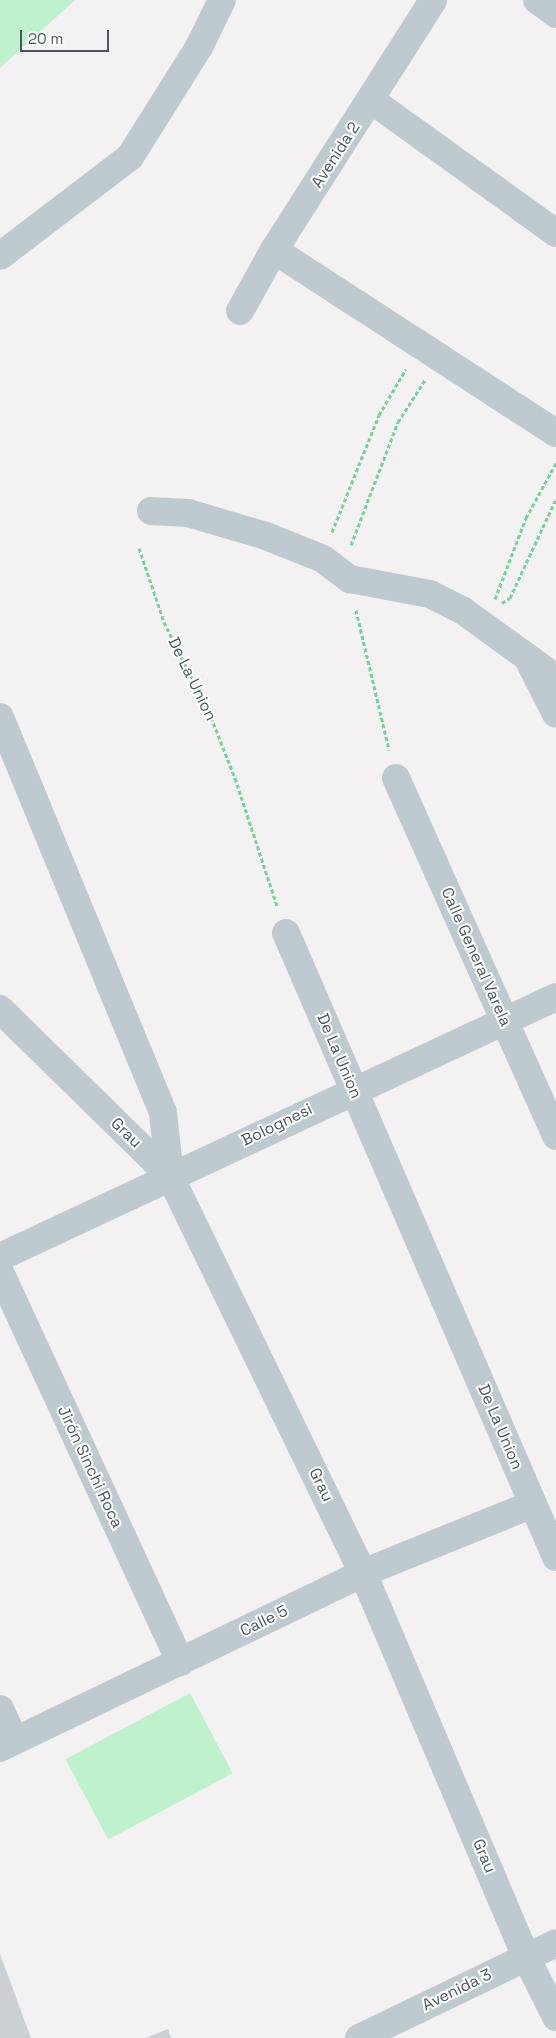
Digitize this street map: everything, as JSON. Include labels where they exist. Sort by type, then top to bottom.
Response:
[{"type":"street","points":[[0,256],[130,157],[199,47],[222,0]]},
{"type":"street","name":"Avenida 2","points":[[240,311],[274,250],[433,0]]},
{"type":"street","points":[[537,0],[556,14]]},
{"type":"street","points":[[371,100],[556,233]]},
{"type":"street","points":[[274,250],[430,351],[552,421]]},
{"type":"street","points":[[151,510],[188,513],[266,536],[323,559],[350,579],[430,594],[462,610],[484,617],[529,660],[556,678]]},
{"type":"street","points":[[529,660],[556,714]]},
{"type":"street","points":[[0,717],[163,1113],[170,1176]]},
{"type":"street","name":"Calle General Varela","points":[[396,778],[556,1136]]},
{"type":"street","name":"De La Union","points":[[286,933],[353,1089],[543,1512],[556,1557]]},
{"type":"street","name":"Bolognesi","points":[[0,1256],[353,1089],[506,1022],[556,997]]},
{"type":"street","name":"Grau","points":[[0,1009],[170,1176],[364,1574],[526,1957],[556,2017]]},
{"type":"street","name":"Jirón Sinchi Roca","points":[[0,1272],[180,1662]]},
{"type":"street","name":"Calle 5","points":[[7,1744],[364,1574],[543,1512]]},
{"type":"street","points":[[0,1709],[7,1744]]},
{"type":"street","name":"Avenida 3","points":[[359,2038],[556,1942]]},
{"type":"path","points":[[323,559],[379,415],[430,351]]},
{"type":"path","points":[[396,778],[367,664],[350,579],[351,540],[398,422],[430,351]]},
{"type":"path","points":[[484,617],[526,518],[556,463]]},
{"type":"path","points":[[484,617],[510,598],[556,499]]},
{"type":"path","name":"De La Union","points":[[139,548],[164,622],[211,717],[235,778],[286,933]]},
{"type":"green space","points":[[0,0],[75,0],[0,68]]},
{"type":"green space","points":[[190,1693],[233,1773],[108,1840],[66,1759]]},
{"type":"building","points":[[0,1954],[31,2038],[0,2038]]},
{"type":"building","points":[[168,2029],[171,2038],[145,2038]]}]
